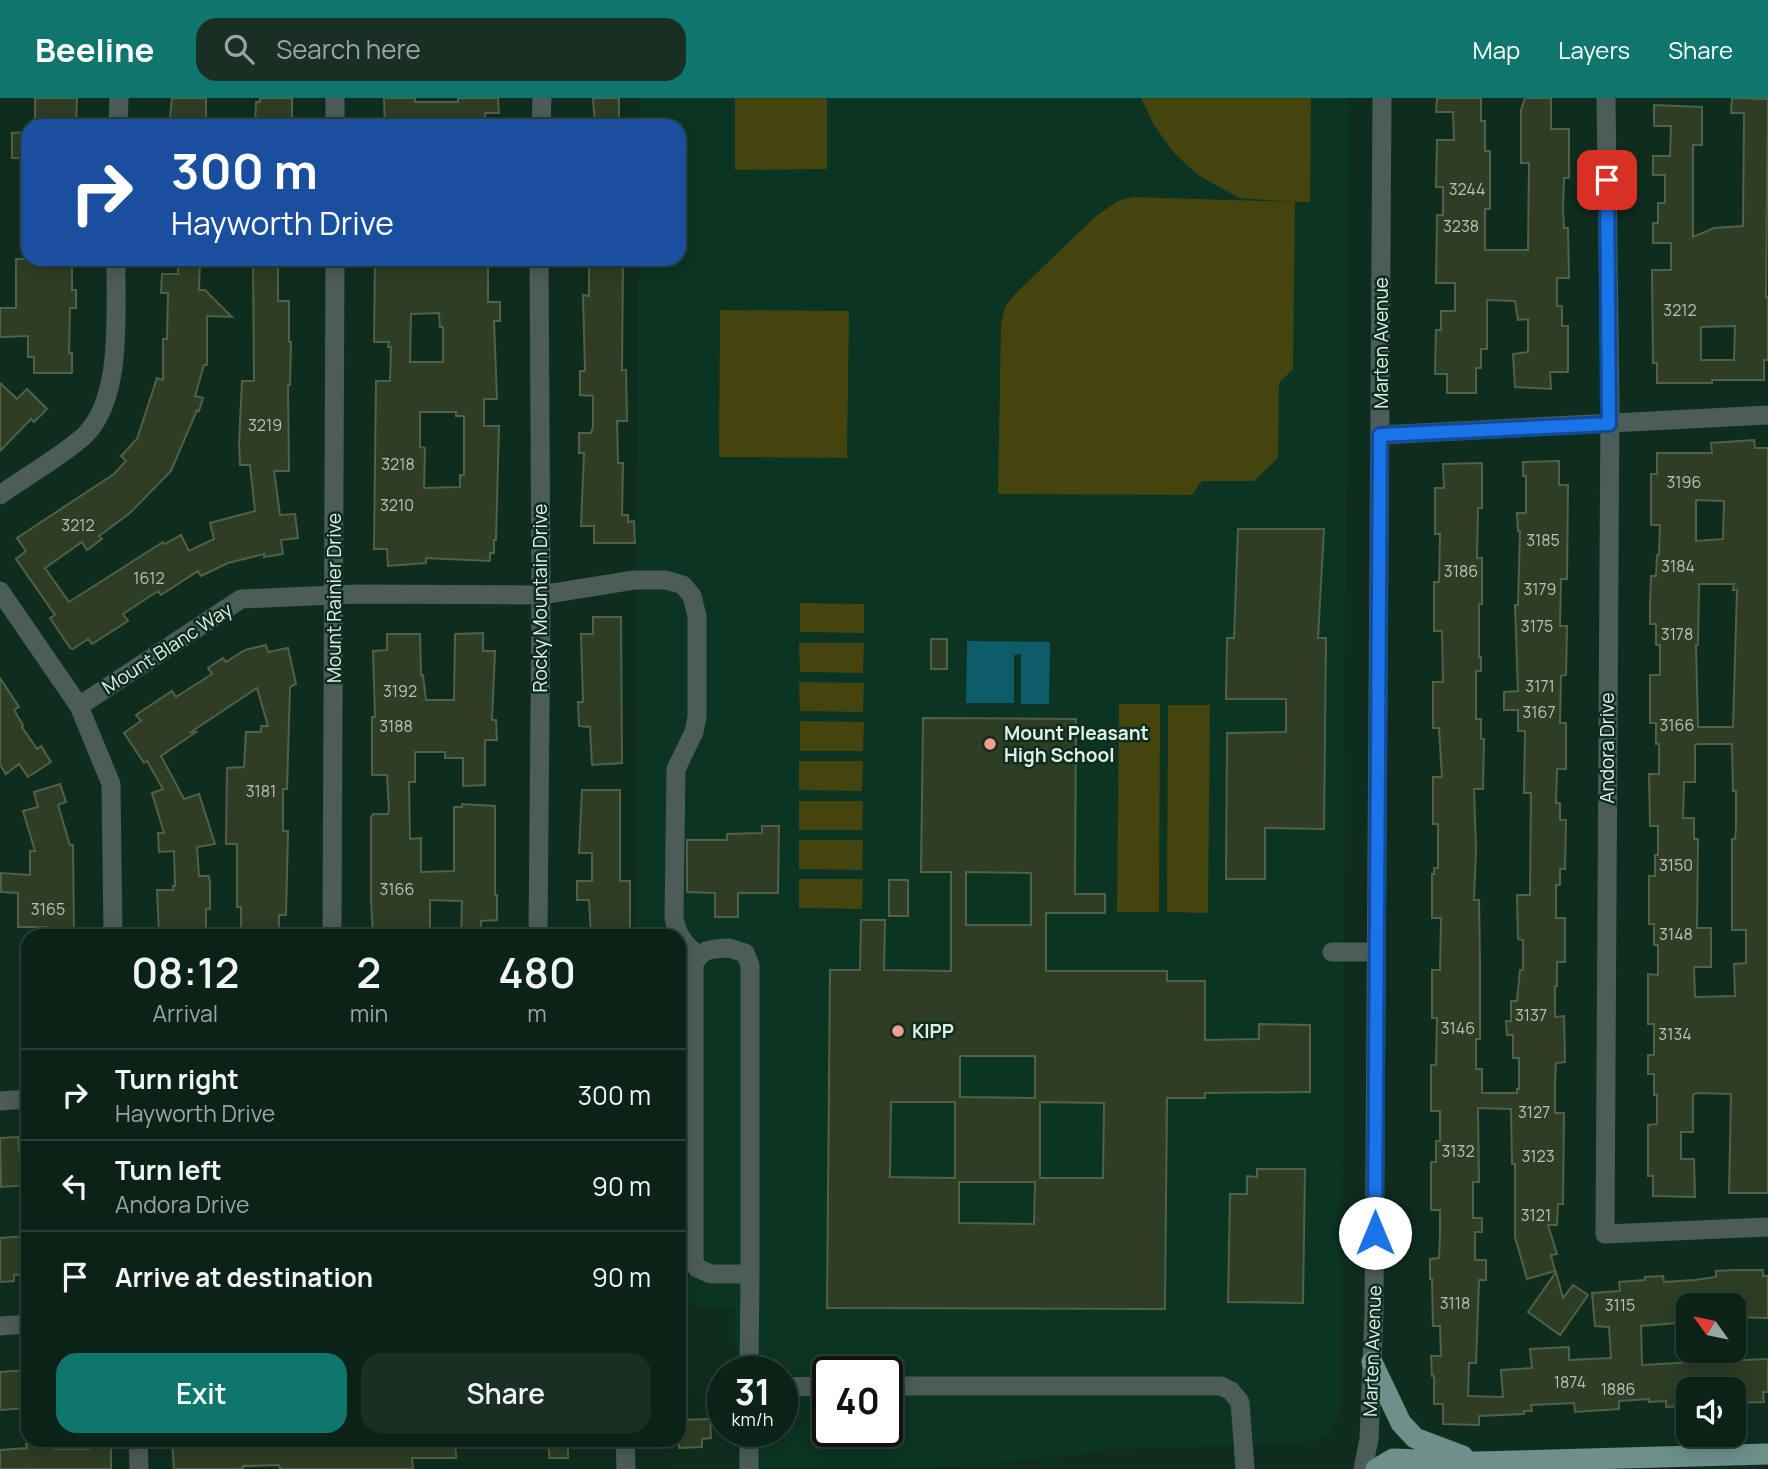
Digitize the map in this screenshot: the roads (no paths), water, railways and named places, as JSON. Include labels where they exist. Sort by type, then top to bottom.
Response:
[{"type":"main road","points":[[1372,1362],[1401,1423],[1415,1438],[1478,1462]]},
{"type":"main road","points":[[1376,1469],[1394,1459],[1478,1462],[1768,1454]]},
{"type":"street","points":[[118,119],[119,98]]},
{"type":"street","points":[[335,98],[335,119]]},
{"type":"street","points":[[541,119],[542,98]]},
{"type":"street","name":"Marten Avenue","points":[[1363,1469],[1369,1439],[1372,1362],[1382,98]]},
{"type":"street","name":"Andora Drive","points":[[1606,98],[1609,424],[1605,1234],[1768,1227]]},
{"type":"street","points":[[0,495],[85,435],[105,403],[114,370],[116,266]]},
{"type":"street","name":"Mount Rainier Drive","points":[[332,929],[335,266]]},
{"type":"street","name":"Rocky Mountain Drive","points":[[538,929],[541,595],[539,266]]},
{"type":"street","points":[[1380,435],[1768,415]]},
{"type":"street","name":"Mount Blanc Way","points":[[79,706],[241,599],[335,595],[541,595],[634,580],[666,580],[683,585],[692,596],[697,616],[697,717],[694,732],[676,769],[676,929]]},
{"type":"street","points":[[0,591],[79,706],[111,784],[113,929]]},
{"type":"street","name":"Mount Blanc Way","points":[[686,944],[698,956]]},
{"type":"street","points":[[749,1356],[750,1274],[750,965],[745,953],[729,948],[705,950],[694,964],[694,1259],[697,1268],[711,1274],[750,1274]]},
{"type":"street","points":[[1332,952],[1377,952]]},
{"type":"street","points":[[0,1101],[21,1100]]},
{"type":"street","points":[[0,1326],[21,1324]]},
{"type":"street","points":[[903,1386],[1221,1386],[1231,1391],[1240,1402],[1245,1469]]},
{"type":"street","points":[[138,1447],[139,1469]]},
{"type":"street","points":[[625,1447],[626,1469]]},
{"type":"street","points":[[749,1447],[749,1469]]},
{"type":"water","points":[[967,641],[1050,642],[1049,704],[1021,704],[1021,654],[1014,655],[1014,703],[966,703]]},
{"type":"place","name":"Mount Pleasant High School","points":[[990,744]]},
{"type":"place","name":"KIPP","points":[[898,1031]]}]
